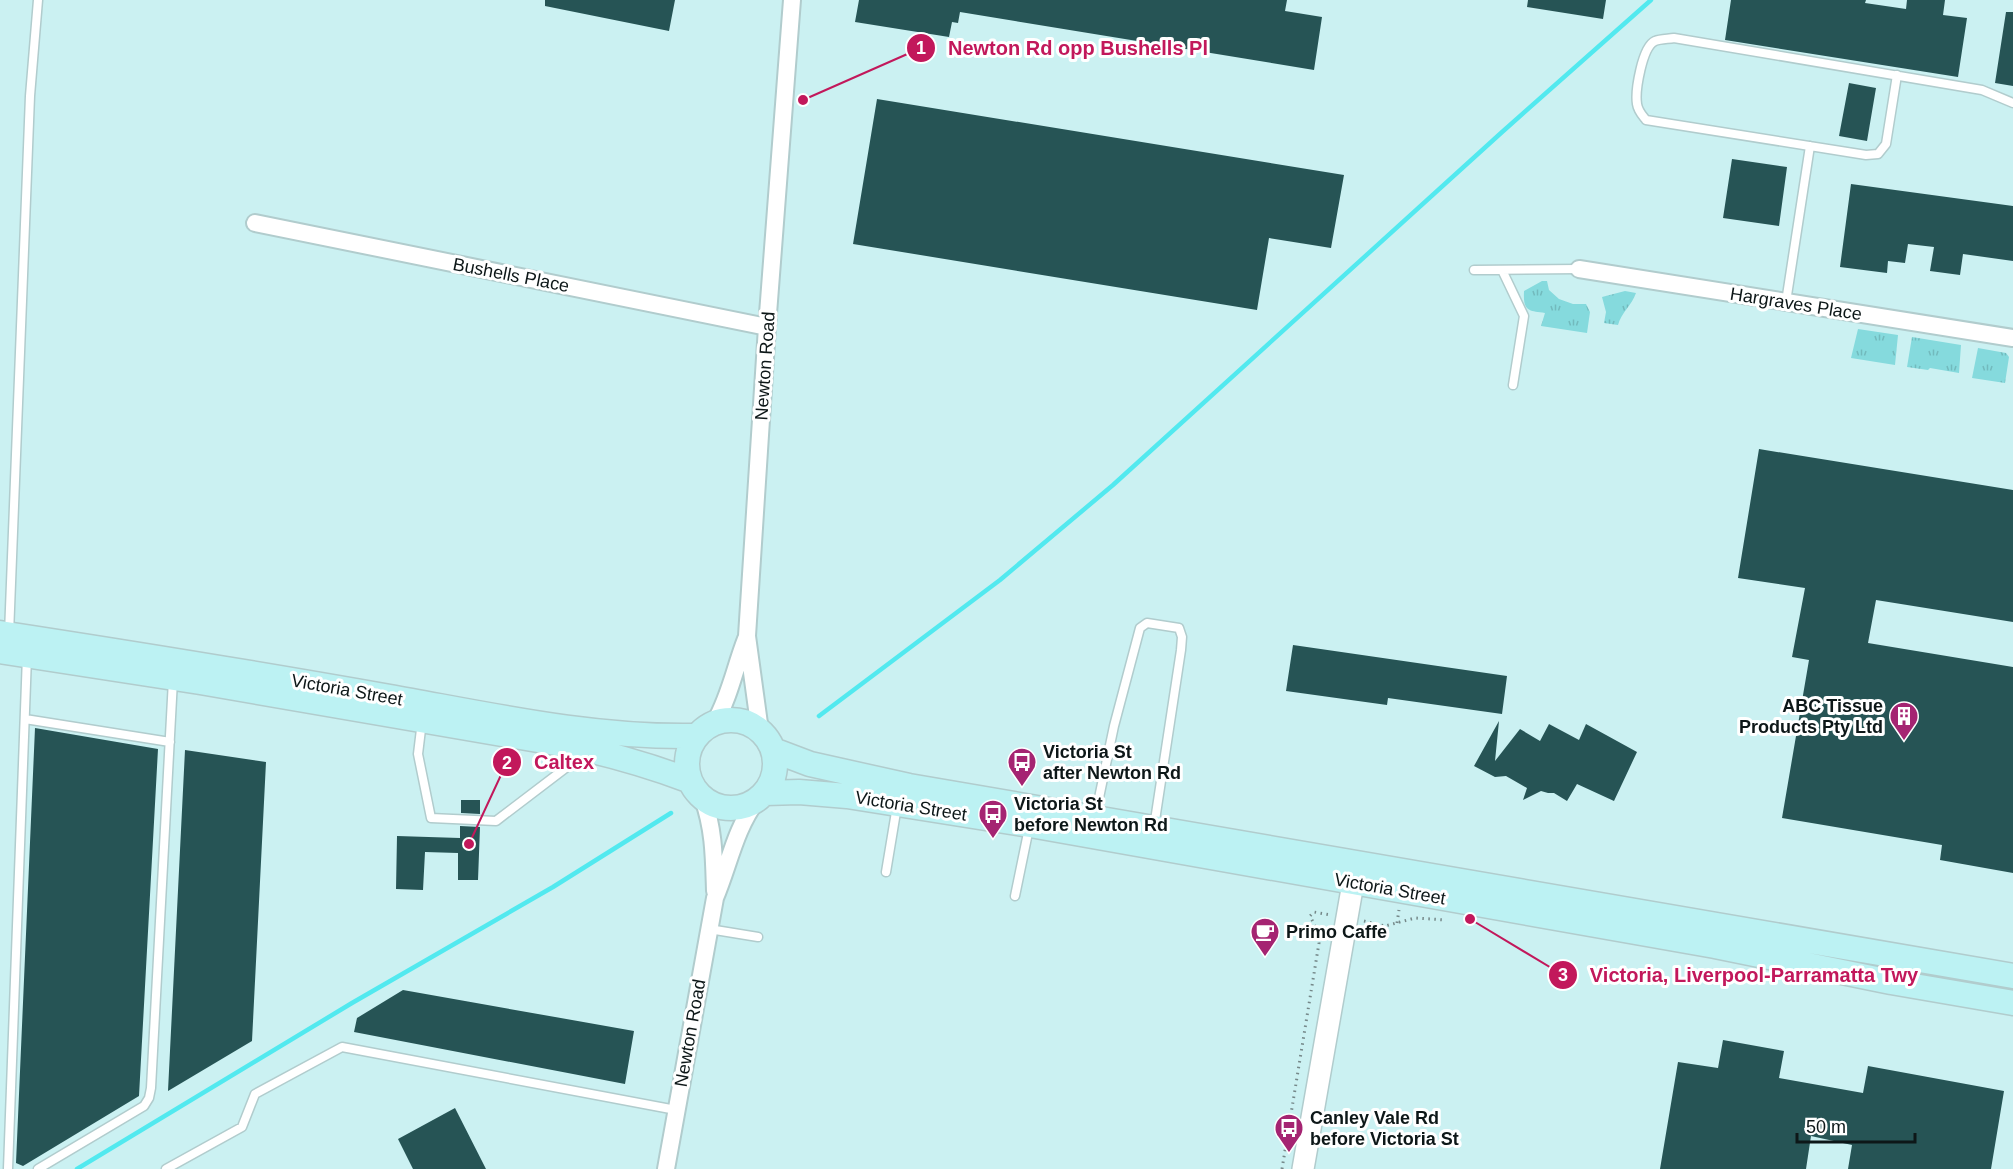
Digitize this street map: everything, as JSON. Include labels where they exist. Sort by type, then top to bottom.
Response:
[{"type":"main road","name":"Victoria Street","points":[[3,639],[27,656],[173,678],[590,750],[651,766],[688,780]]},
{"type":"main road","name":"Victoria Street","points":[[3,639],[215,666],[561,727],[654,737],[695,736]]},
{"type":"main road","points":[[727,720],[750,724],[767,741],[776,765],[773,780],[761,796],[737,809],[726,809],[713,805],[703,799],[688,780],[686,765],[688,750],[695,736],[715,722],[727,720]]},
{"type":"main road","name":"Victoria Street","points":[[767,741],[810,764],[888,782],[1154,828],[1355,872],[1891,982],[2013,1003]]},
{"type":"main road","name":"Victoria Street","points":[[761,796],[799,792],[897,803],[1030,825],[1355,872],[2013,976]]},
{"type":"street","name":"Newton Road","points":[[767,741],[747,636],[767,327],[792,0]]},
{"type":"street","name":"Bushells Place","points":[[255,223],[767,327]]},
{"type":"street","name":"Hargraves Place","points":[[1579,269],[2013,338]]},
{"type":"street","points":[[715,722],[731,689],[736,666],[747,636]]},
{"type":"street","name":"Newton Road","points":[[666,1169],[715,898],[737,833],[746,815],[761,796]]},
{"type":"street","name":"Newton Road","points":[[703,799],[708,812],[714,848],[715,898]]},
{"type":"street","points":[[1303,1169],[1355,872]]},
{"type":"lane","points":[[3,639],[30,96],[38,0]]},
{"type":"lane","points":[[1897,75],[1886,144],[1878,154],[1866,155],[1646,120],[1638,111],[1636,101],[1642,60],[1646,49],[1654,41],[1674,38],[1897,75],[1982,90],[2013,103]]},
{"type":"lane","points":[[1786,302],[1810,146]]},
{"type":"lane","points":[[1474,270],[1579,269]]},
{"type":"lane","points":[[1503,270],[1524,316],[1513,385]]},
{"type":"lane","points":[[1095,818],[1114,726],[1140,628],[1148,623],[1179,628],[1182,637],[1181,650],[1154,828]]},
{"type":"lane","points":[[8,1169],[27,656]]},
{"type":"lane","points":[[38,1169],[144,1106],[149,1098],[173,678]]},
{"type":"lane","points":[[25,719],[170,742]]},
{"type":"lane","points":[[422,720],[418,754],[431,818],[496,821],[590,750]]},
{"type":"lane","points":[[886,872],[897,803]]},
{"type":"lane","points":[[1015,896],[1030,825]]},
{"type":"lane","points":[[708,929],[758,937]]},
{"type":"lane","points":[[166,1169],[242,1127],[255,1094],[342,1047],[676,1110]]},
{"type":"path","points":[[1282,1169],[1319,943],[1316,928],[1310,916],[1314,912]]},
{"type":"path","points":[[1385,926],[1415,918],[1452,921]]},
{"type":"shaded area","points":[[0,0],[2013,0],[2013,1169],[0,1169]]},
{"type":"green space","points":[[1542,281],[1547,281],[1549,290],[1559,299],[1573,304],[1586,304],[1590,312],[1587,333],[1541,326],[1545,313],[1528,309],[1524,303],[1524,291]]},
{"type":"green space","points":[[1625,291],[1636,293],[1618,325],[1604,323],[1606,312],[1602,297]]},
{"type":"green space","points":[[1858,329],[1898,335],[1895,365],[1851,358]]},
{"type":"green space","points":[[1912,337],[1961,345],[1959,373],[1907,367]]},
{"type":"green space","points":[[1978,348],[2006,353],[2009,357],[2005,383],[1972,378]]},
{"type":"building","points":[[545,0],[675,0],[669,31],[545,6]]},
{"type":"building","points":[[859,0],[1287,0],[1285,11],[1322,17],[1314,70],[960,12],[958,23],[952,22],[949,37],[855,22]]},
{"type":"building","points":[[1528,0],[1606,0],[1603,19],[1527,7]]},
{"type":"building","points":[[1731,0],[1866,0],[1865,3],[1906,9],[1907,0],[1945,0],[1943,15],[1967,18],[1958,77],[1725,40]]},
{"type":"building","points":[[2006,12],[2013,12],[2013,86],[1995,83]]},
{"type":"building","points":[[1849,83],[1876,88],[1867,141],[1839,136]]},
{"type":"building","points":[[877,99],[1344,175],[1331,248],[1269,238],[1257,310],[853,244]]},
{"type":"building","points":[[1732,159],[1787,167],[1779,226],[1723,218]]},
{"type":"building","points":[[1851,184],[2013,206],[2013,261],[1963,254],[1960,275],[1930,271],[1934,247],[1908,244],[1905,263],[1888,261],[1887,273],[1840,267]]},
{"type":"building","points":[[1759,449],[2013,490],[2013,622],[1876,600],[1868,643],[2013,667],[2013,873],[1940,860],[1942,845],[1782,818],[1809,660],[1792,657],[1805,588],[1738,578]]},
{"type":"building","points":[[1293,645],[1507,676],[1502,714],[1388,698],[1387,705],[1286,691]]},
{"type":"building","points":[[1499,721],[1495,761],[1520,729],[1540,741],[1549,724],[1579,740],[1586,724],[1637,752],[1614,801],[1577,784],[1567,801],[1554,793],[1541,791],[1523,800],[1527,788],[1506,776],[1495,777],[1474,766]]},
{"type":"building","points":[[35,728],[158,749],[139,1096],[23,1166],[16,1163]]},
{"type":"building","points":[[185,750],[266,762],[252,1041],[168,1091]]},
{"type":"building","points":[[461,800],[480,800],[480,814],[461,813]]},
{"type":"building","points":[[460,826],[480,827],[478,880],[458,880],[458,853],[425,852],[423,890],[396,889],[397,836],[460,838]]},
{"type":"building","points":[[403,990],[634,1031],[625,1084],[354,1032],[357,1018]]},
{"type":"building","points":[[1723,1040],[1784,1051],[1779,1078],[1863,1093],[1868,1066],[2004,1091],[1991,1169],[1848,1169],[1852,1145],[1811,1136],[1806,1169],[1660,1169],[1678,1062],[1718,1068]]},
{"type":"building","points":[[455,1108],[486,1169],[413,1169],[398,1139]]},
{"type":"waterway","points":[[819,716],[1000,580],[1113,485],[1651,0]]},
{"type":"waterway","points":[[77,1169],[352,1003],[553,887],[671,813]]},
{"type":"place","name":"Newton Rd opp Bushells Pl","points":[[803,100]]},
{"type":"place","name":"ABC Tissue Products Pty Ltd","points":[[1904,742]]},
{"type":"place","name":"Victoria St after Newton Rd","points":[[1022,788]]},
{"type":"place","name":"Victoria St before Newton Rd","points":[[993,840]]},
{"type":"place","name":"Caltex","points":[[469,844]]},
{"type":"place","name":"Victoria, Liverpool-Parramatta Twy","points":[[1470,919]]},
{"type":"place","name":"Primo Caffe","points":[[1265,958]]},
{"type":"place","name":"Canley Vale Rd before Victoria St","points":[[1289,1154]]}]
